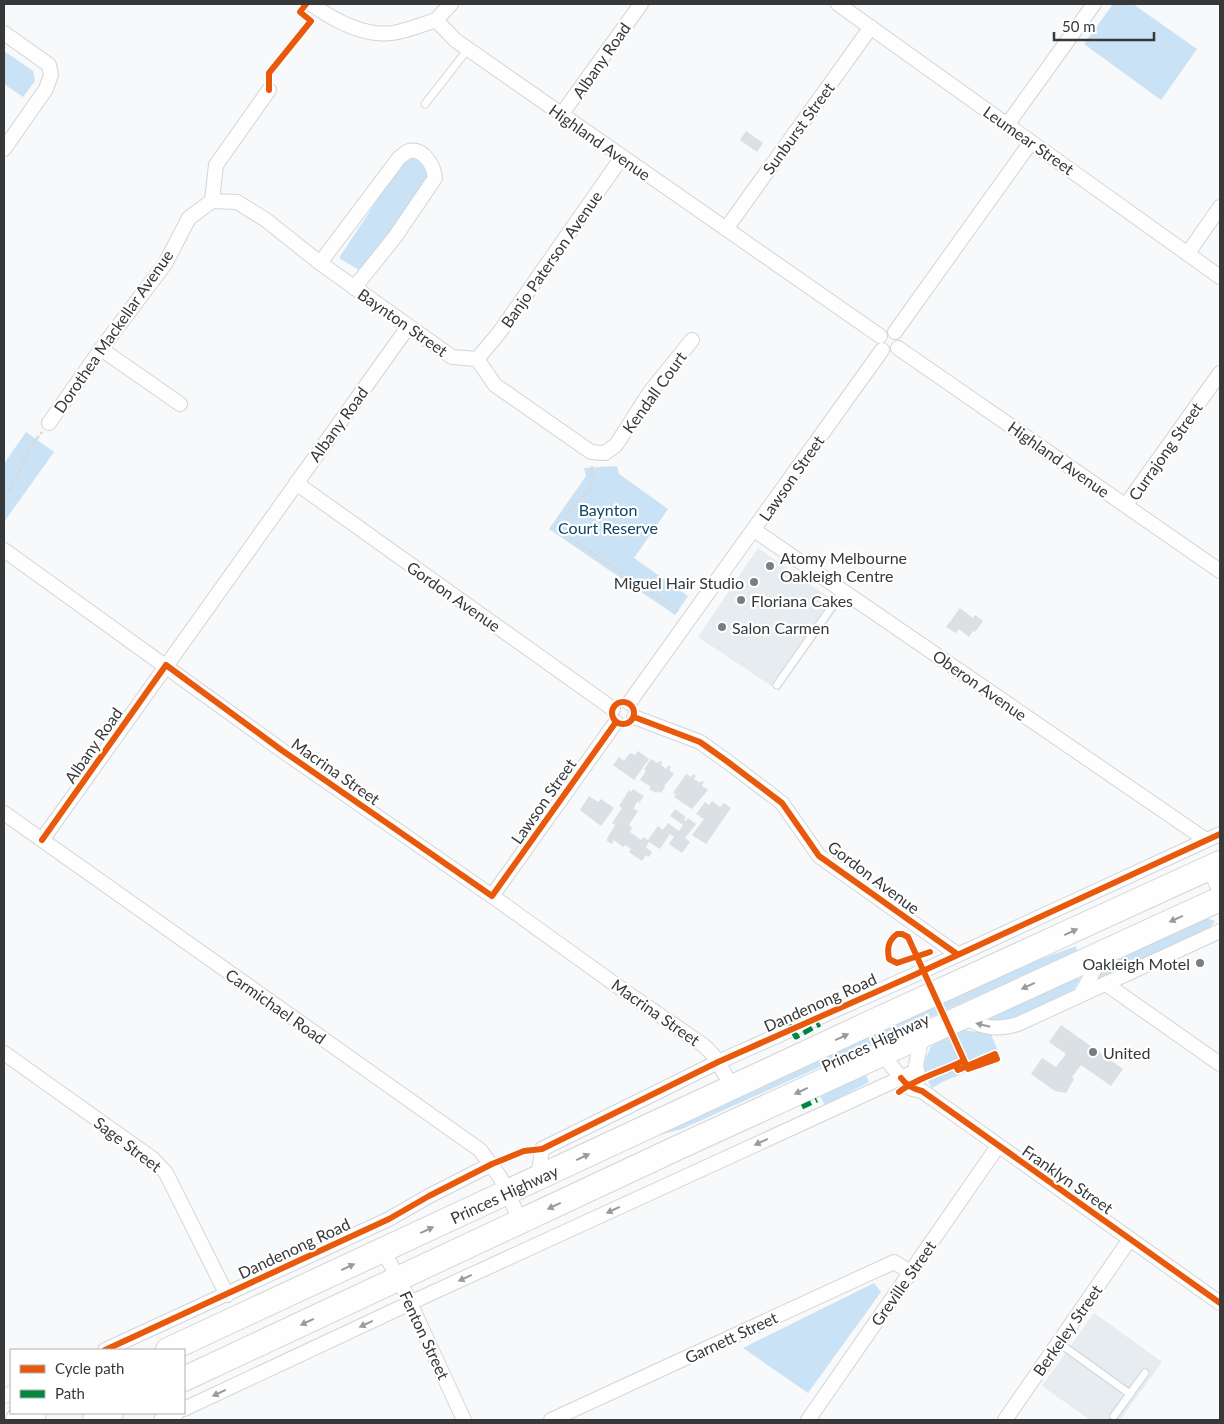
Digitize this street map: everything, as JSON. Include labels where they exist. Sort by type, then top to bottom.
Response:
[{"type":"highway","name":"Princes Highway","points":[[170,1349],[1215,866]]},
{"type":"highway","name":"Princes Highway","points":[[185,1379],[1104,951],[1220,899]]},
{"type":"highway","points":[[18,1420],[32,1414]]},
{"type":"highway","points":[[95,1420],[109,1414]]},
{"type":"street","points":[[311,4],[322,12],[364,32],[397,32],[436,20],[451,4]]},
{"type":"street","name":"Albany Road","points":[[561,115],[640,4]]},
{"type":"street","name":"Leumear Street","points":[[838,4],[1220,276]]},
{"type":"street","points":[[1007,125],[1094,4]]},
{"type":"street","name":"Highland Avenue","points":[[436,20],[455,40],[880,336]]},
{"type":"street","name":"Sunburst Street","points":[[726,229],[870,27]]},
{"type":"street","points":[[4,33],[49,65],[51,75],[46,88],[4,148]]},
{"type":"street","points":[[212,200],[216,165],[269,90]]},
{"type":"street","points":[[895,332],[1031,142]]},
{"type":"street","points":[[320,263],[399,158],[410,151],[420,153],[428,159],[434,168],[435,178],[395,237],[354,288]]},
{"type":"street","name":"Banjo Paterson Avenue","points":[[477,359],[499,333],[622,157]]},
{"type":"street","name":"Baynton Street","points":[[212,200],[236,202],[266,220],[320,263],[452,357],[477,359]]},
{"type":"street","name":"Dorothea Mackellar Avenue","points":[[48,423],[165,264],[189,218],[212,200]]},
{"type":"street","points":[[1188,253],[1220,207]]},
{"type":"street","name":"Albany Road","points":[[42,840],[408,327]]},
{"type":"street","points":[[887,331],[895,332],[900,341],[898,348],[891,353],[882,350],[878,343],[880,336],[887,331]]},
{"type":"street","name":"Kendall Court","points":[[591,452],[605,453],[616,445],[650,392],[692,340]]},
{"type":"street","name":"Highland Avenue","points":[[898,348],[1220,571]]},
{"type":"street","points":[[101,349],[180,404]]},
{"type":"street","name":"Lawson Street","points":[[629,703],[882,350]]},
{"type":"street","points":[[477,359],[495,385],[591,452]]},
{"type":"street","name":"Currajong Street","points":[[1126,505],[1220,373]]},
{"type":"street","name":"Gordon Avenue","points":[[296,483],[614,715]]},
{"type":"street","name":"Oberon Avenue","points":[[754,530],[1206,840]]},
{"type":"street","name":"Macrina Street","points":[[4,550],[288,754],[703,1045],[718,1062],[732,1088]]},
{"type":"street","points":[[621,702],[629,703],[635,710],[634,717],[626,724],[621,724],[614,715],[614,705],[621,702]]},
{"type":"street","name":"Lawson Street","points":[[492,896],[614,715]]},
{"type":"street","name":"Gordon Avenue","points":[[634,717],[700,742],[728,762],[782,803],[819,856],[957,954]]},
{"type":"street","name":"Carmichael Road","points":[[4,813],[476,1146],[492,1164],[521,1222]]},
{"type":"street","name":"Dandenong Road","points":[[538,1178],[542,1149],[718,1062],[912,976],[1220,834]]},
{"type":"street","points":[[1215,866],[1220,892]]},
{"type":"street","points":[[964,1016],[976,1024],[988,1027],[1005,1028],[1018,1024],[1220,931]]},
{"type":"street","points":[[1081,994],[1104,951]]},
{"type":"street","points":[[1106,984],[1220,1064]]},
{"type":"street","points":[[922,1036],[916,1071],[922,1091]]},
{"type":"street","name":"Sage Street","points":[[4,1054],[153,1159],[166,1173],[227,1295]]},
{"type":"street","name":"Franklyn Street","points":[[882,1054],[912,1089],[922,1091],[1220,1303]]},
{"type":"street","points":[[185,1409],[916,1071]]},
{"type":"street","name":"Greville Street","points":[[808,1420],[998,1146]]},
{"type":"street","name":"Dandenong Road","points":[[107,1349],[389,1219],[492,1164]]},
{"type":"street","name":"Berkeley Street","points":[[1005,1420],[1130,1239]]},
{"type":"street","name":"Fenton Street","points":[[383,1251],[399,1278],[464,1420]]},
{"type":"street","name":"Garnett Street","points":[[551,1420],[894,1262],[910,1272]]},
{"type":"street","points":[[161,1420],[175,1414]]},
{"type":"lane","points":[[425,104],[468,49]]},
{"type":"lane","points":[[777,684],[843,591]]},
{"type":"lane","points":[[1059,1343],[1130,1394]]},
{"type":"lane","points":[[1114,1416],[1145,1373]]},
{"type":"path","points":[[4,499],[18,475],[28,450],[48,423]]},
{"type":"path","points":[[591,452],[592,487],[568,513],[565,531],[569,537],[680,612]]},
{"type":"shaded area","points":[[758,548],[840,605],[779,691],[698,637]]},
{"type":"shaded area","points":[[1094,1313],[1162,1362],[1120,1420],[1090,1420],[1042,1386]]},
{"type":"green space","points":[[1113,4],[1133,4],[1197,49],[1161,100],[1084,44]]},
{"type":"green space","points":[[4,51],[33,71],[35,81],[23,97],[4,84]]},
{"type":"green space","points":[[410,158],[420,158],[428,166],[429,177],[380,247],[359,270],[339,258],[399,167]]},
{"type":"green space","points":[[26,432],[54,452],[4,522],[4,464]]},
{"type":"green space","name":"Baynton Court Reserve","points":[[617,466],[619,474],[668,509],[634,558],[688,596],[675,615],[549,529],[586,476],[584,468]]},
{"type":"green space","points":[[1206,918],[1215,921],[1207,931],[1093,982],[1105,965]]},
{"type":"green space","points":[[1076,946],[1077,951],[682,1129],[651,1137],[1019,967]]},
{"type":"green space","points":[[1075,976],[1080,979],[1073,990],[1004,1022],[987,1019]]},
{"type":"green space","points":[[964,1030],[991,1034],[1001,1059],[944,1081],[932,1088],[923,1073],[925,1060],[931,1047],[942,1038]]},
{"type":"green space","points":[[866,1075],[869,1082],[825,1105],[820,1096]]},
{"type":"green space","points":[[874,1283],[881,1292],[808,1393],[743,1348]]},
{"type":"building","points":[[746,131],[763,143],[757,152],[740,140]]},
{"type":"building","points":[[960,608],[973,618],[975,615],[983,621],[969,637],[959,629],[956,633],[946,627]]},
{"type":"building","points":[[638,751],[649,759],[634,780],[613,765],[619,757],[624,761],[630,753],[635,755]]},
{"type":"building","points":[[651,759],[657,763],[662,762],[661,765],[666,769],[668,766],[671,767],[669,770],[674,774],[661,793],[658,791],[656,793],[649,789],[651,787],[640,780],[646,771],[644,769]]},
{"type":"building","points":[[686,774],[691,777],[693,774],[696,776],[694,779],[700,783],[701,781],[704,782],[702,786],[708,790],[692,809],[674,797],[676,794],[673,793]]},
{"type":"building","points":[[633,789],[644,796],[635,805],[634,809],[638,811],[629,825],[632,828],[630,832],[641,840],[644,837],[648,840],[658,826],[663,830],[668,823],[679,831],[683,825],[670,816],[675,809],[686,817],[684,820],[686,821],[688,818],[696,824],[685,838],[690,842],[682,853],[669,844],[674,837],[670,834],[660,849],[649,842],[646,847],[652,852],[649,857],[646,855],[642,861],[629,852],[631,849],[625,845],[623,847],[614,840],[612,844],[607,841],[615,825],[612,823],[622,808],[619,806],[629,790],[631,792]]},
{"type":"building","points":[[589,796],[598,802],[601,799],[614,808],[601,826],[580,810]]},
{"type":"building","points":[[712,801],[720,807],[724,803],[731,808],[706,844],[692,835],[704,819],[696,814],[705,802],[709,805]]},
{"type":"building","points":[[1061,1025],[1123,1069],[1111,1086],[1081,1065],[1072,1077],[1074,1079],[1066,1093],[1055,1091],[1031,1074],[1042,1058],[1056,1067],[1066,1054],[1049,1042]]},
{"type":"marked path","points":[[786,1018],[796,1037],[820,1024]]},
{"type":"marked path","points":[[802,1107],[817,1100]]},
{"type":"cycle path","points":[[269,90],[269,73],[311,21],[300,12],[306,4]]},
{"type":"cycle path","points":[[42,840],[166,665],[280,749],[492,896],[616,722]]},
{"type":"cycle path","points":[[623,702],[631,705],[634,713],[631,721],[623,724],[615,721],[612,713],[615,705],[623,702]]},
{"type":"cycle path","points":[[634,717],[700,742],[728,762],[782,803],[819,856],[957,954]]},
{"type":"cycle path","points":[[107,1349],[389,1219],[492,1164],[524,1151],[542,1149],[718,1062],[912,976],[1220,834]]},
{"type":"cycle path","points":[[930,952],[897,963],[889,959],[888,948],[890,942],[897,934],[908,937],[968,1069],[997,1059],[995,1054],[958,1070],[955,1065]]},
{"type":"cycle path","points":[[899,1092],[921,1079],[961,1062]]},
{"type":"cycle path","points":[[901,1078],[908,1085],[922,1091],[1220,1303]]},
{"type":"place","name":"Atomy Melbourne Oakleigh Centre","points":[[770,566]]},
{"type":"place","name":"Miguel Hair Studio","points":[[754,582]]},
{"type":"place","name":"Floriana Cakes","points":[[741,600]]},
{"type":"place","name":"Salon Carmen","points":[[722,627]]},
{"type":"place","name":"Oakleigh Motel","points":[[1200,963]]},
{"type":"place","name":"United","points":[[1093,1052]]}]
